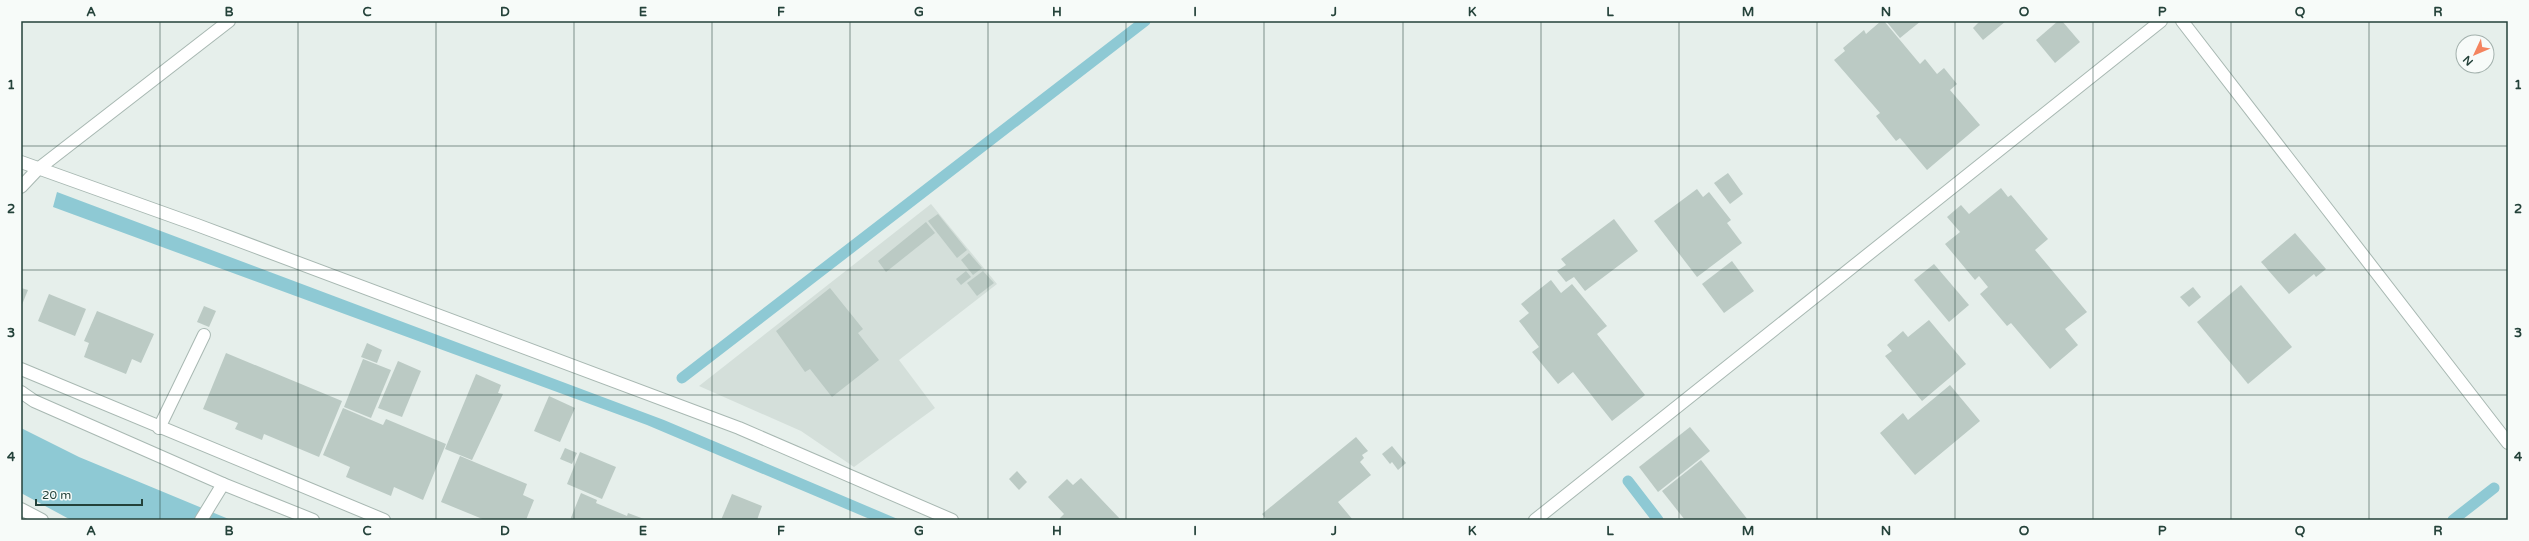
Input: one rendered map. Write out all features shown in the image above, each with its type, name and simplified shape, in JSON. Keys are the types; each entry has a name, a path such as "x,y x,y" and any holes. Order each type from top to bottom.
{"street":[{"path":"21,187 38,169 230,21"},
{"path":"1535,520 2161,21"},
{"path":"2182,21 2508,443"},
{"path":"21,162 205,228 732,426 952,520"},
{"path":"159,428 204,335"},
{"path":"21,369 159,428 384,520"},
{"path":"21,392 34,401 223,484 313,520"},
{"path":"201,520 223,484"},
{"path":"21,509 42,520"}],"shaded area":[{"path":"931,204 997,284 899,360 935,408 854,467 801,431 699,386"}],"water":[{"path":"57,192 664,420 900,520 872,520 647,425 53,207"},
{"path":"21,428 79,457 231,520 71,520 21,493"}],"building":[{"path":"1881,21 1884,21 1920,64 1925,59 1937,74 1944,68 1957,84 1950,90 1980,125 1927,170 1900,138 1896,141 1876,116 1880,113 1834,60 1845,51 1843,48 1864,30 1866,34"},
{"path":"1886,21 1921,21 1900,38"},
{"path":"1980,21 2006,21 1983,40 1973,28"},
{"path":"2058,21 2062,21 2080,42 2055,63 2036,40"},
{"path":"1728,173 1743,194 1730,204 1714,183"},
{"path":"2001,188 2008,197 2011,195 2048,239 2035,250 2087,312 2065,329 2078,345 2050,369 2011,323 2007,326 1980,294 1988,287 1979,276 1975,280 1945,244 1960,232 1947,217 1961,205 1969,214"},
{"path":"1697,189 1703,197 1709,192 1731,220 1727,223 1742,243 1697,277 1654,221"},
{"path":"938,214 967,250 957,258 928,221"},
{"path":"1614,219 1638,251 1585,291 1574,277 1566,282 1557,271 1566,265 1561,259"},
{"path":"926,222 935,233 886,272 878,261"},
{"path":"2295,233 2326,269 2316,277 2314,274 2289,294 2261,262"},
{"path":"969,253 982,268 973,275 961,260"},
{"path":"1732,261 1754,291 1724,313 1702,284"},
{"path":"1934,264 1969,305 1949,322 1914,280"},
{"path":"966,271 971,277 961,285 956,279"},
{"path":"983,271 994,283 977,296 967,283"},
{"path":"1551,280 1561,293 1572,284 1607,326 1597,334 1645,395 1612,421 1573,372 1558,384 1532,352 1539,347 1519,321 1529,313 1521,304"},
{"path":"2241,285 2292,347 2248,384 2197,322"},
{"path":"2193,287 2201,297 2189,307 2180,297"},
{"path":"21,288 28,290 21,307"},
{"path":"830,288 863,329 858,333 879,360 832,397 810,369 805,372 776,331"},
{"path":"49,294 86,309 75,336 38,321"},
{"path":"204,306 216,311 209,327 197,322"},
{"path":"97,311 154,334 141,363 132,359 126,374 84,357 89,343 84,341"},
{"path":"1929,320 1966,364 1922,401 1885,356 1892,351 1887,345 1903,331 1908,337"},
{"path":"367,343 382,350 377,363 361,357"},
{"path":"226,353 342,401 319,457 264,434 262,440 235,429 238,423 203,409"},
{"path":"363,359 391,370 371,418 344,407"},
{"path":"398,361 421,371 402,417 378,408"},
{"path":"476,374 501,385 498,393 503,394 472,460 445,449"},
{"path":"1950,385 1980,421 1915,475 1880,433 1903,413 1908,420"},
{"path":"549,396 575,408 560,442 534,431"},
{"path":"343,408 383,425 386,419 446,444 423,500 394,487 391,496 346,477 350,467 323,455"},
{"path":"1690,427 1710,451 1658,492 1639,467"},
{"path":"1356,437 1368,451 1362,455 1364,458 1360,462 1371,475 1338,502 1353,520 1267,520 1262,514"},
{"path":"1392,446 1406,463 1398,470 1392,462 1390,464 1382,454"},
{"path":"565,448 577,453 572,464 560,459"},
{"path":"580,452 616,467 602,499 567,484"},
{"path":"460,456 527,484 523,495 534,500 526,520 485,520 441,502"},
{"path":"1701,460 1748,520 1685,520 1662,491"},
{"path":"1017,471 1027,482 1019,490 1009,479"},
{"path":"1081,478 1121,520 1058,520 1064,514 1048,497 1067,479 1073,485"},
{"path":"581,493 597,500 596,503 627,516 628,513 644,519 570,520"},
{"path":"732,494 762,506 757,520 721,520"}],"waterway":[{"path":"682,378 1145,21"},
{"path":"1628,481 1658,520"},
{"path":"2453,520 2494,488"}]}
